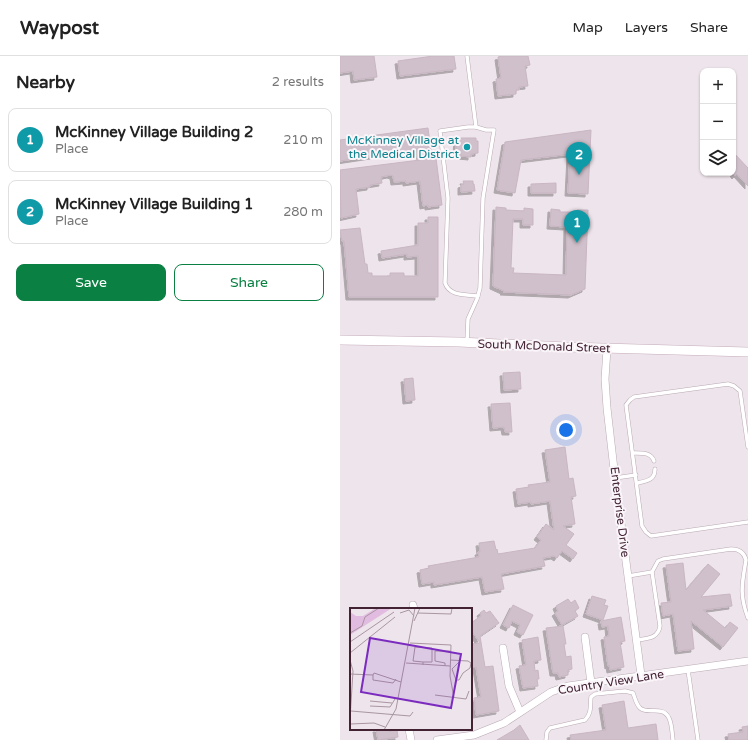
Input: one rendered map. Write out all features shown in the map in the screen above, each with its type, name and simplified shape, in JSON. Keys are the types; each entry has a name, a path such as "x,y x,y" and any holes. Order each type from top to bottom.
{"main road":[{"name":"South McDonald Street","path":"340,340 748,352"}],"street":[{"name":"Enterprise Drive","path":"607,348 605,379 615,478 641,675"},
{"path":"585,637 591,683"},
{"path":"503,648 509,686 520,712"},
{"name":"Country View Lane","path":"437,740 474,735 504,723 551,692 568,686 748,661"},
{"path":"410,730 411,740"}],"lane":[{"path":"467,56 476,127"},
{"path":"467,343 468,319 478,296 480,283 483,198 494,130 468,127 440,131 448,198 445,283 448,290 452,293 478,296"},
{"path":"748,447 746,414 740,391 734,386 728,384 634,397 626,405 642,526 646,532 651,536 748,522"},
{"path":"633,453 646,454 651,456 654,461"},
{"path":"637,483 651,479 654,476 655,469"},
{"path":"615,478 636,475"},
{"path":"637,640 653,637 659,631 660,626 652,572 658,561 663,559 731,549 740,550 745,556 746,560 742,599 748,618"},
{"path":"628,576 652,572"},
{"path":"688,670 698,740"},
{"path":"546,740 547,732 550,728 585,720 589,716 591,710 591,697 595,694 625,691 633,693 637,703 642,709 646,711 658,711 666,714 669,718 673,740"}],"building":[{"path":"340,56 374,56 377,77 354,80 353,71 340,73"},
{"path":"433,56 454,56 456,69 400,76 398,61"},
{"path":"528,56 530,65 525,66 528,86 519,87 519,90 516,90 516,94 498,96 496,79 501,78 498,57"},
{"path":"428,128 432,158 436,158 442,205 428,207 428,205 423,206 420,181 406,183 406,181 394,182 393,176 390,175 381,177 382,183 356,189 359,214 341,218 340,170 420,160 419,149 340,161 340,140"},
{"path":"591,130 588,194 568,193 570,154 521,160 515,193 497,190 505,142"},
{"name":"McKinney Village at the Medical District","path":"457,138 476,138 476,141 478,141 478,153 471,154 471,157 461,156 461,153 456,152"},
{"path":"736,155 748,168 748,186 737,174 736,175"},
{"path":"463,181 473,181 475,191 461,192 461,185 464,184"},
{"path":"556,183 556,193 531,193 531,184"},
{"path":"496,207 506,208 506,210 524,211 524,208 533,209 533,225 523,225 523,219 513,219 511,268 514,268 513,273 566,275 567,227 550,226 551,209 560,210 560,212 577,212 577,210 588,210 585,289 571,295 503,292 504,291 493,286"},
{"path":"428,217 438,217 438,297 349,297 344,241 342,241 340,230 360,228 365,264 367,264 368,273 372,273 372,276 390,276 390,273 404,273 404,276 418,276 418,256 407,257 407,254 382,258 381,251 418,245 418,223 428,223"},
{"path":"520,372 521,389 504,390 503,373"},
{"path":"413,378 415,400 406,401 404,379"},
{"path":"510,403 512,432 505,432 504,427 493,428 491,404"},
{"path":"565,447 569,479 573,478 576,496 571,497 575,524 563,526 574,534 566,545 577,553 573,559 562,551 557,558 554,556 543,558 545,566 501,574 504,589 485,592 482,577 434,585 434,582 422,584 420,570 429,568 428,566 479,557 479,543 494,541 498,554 535,548 541,540 537,537 546,524 554,530 550,501 531,504 531,502 518,504 516,489 529,487 528,485 550,482 545,450"},
{"path":"683,563 686,590 708,564 720,574 701,597 730,594 732,606 703,610 725,628 730,622 738,628 723,647 691,621 694,649 678,651 673,614 663,616 661,603 671,602 666,565"},
{"path":"592,596 606,600 604,605 608,606 603,620 586,614"},
{"path":"568,599 571,603 575,600 579,608 575,611 578,616 562,625 555,613 558,611 556,606"},
{"path":"513,605 533,615 523,635 517,632 520,625 512,621 509,628 503,625"},
{"path":"484,610 486,613 490,611 499,623 480,636 485,667 493,666 499,711 476,715 474,698 481,697 476,667 472,668 472,644 480,643 472,631 472,622 481,616 480,613"},
{"path":"621,617 625,641 620,642 624,667 610,670 609,665 608,666 604,637 609,636 608,626 602,627 601,621"},
{"path":"563,626 566,644 564,644 566,657 571,656 572,669 568,670 568,675 559,677 558,673 553,673 546,628"},
{"path":"538,637 541,660 534,661 535,671 538,670 538,686 523,688 519,666 526,665 522,640"},
{"path":"624,701 628,728 656,724 658,740 571,740 570,735 606,730 602,705"},
{"path":"520,725 529,740 497,740 514,730"},
{"path":"748,726 748,740 729,740 728,734 743,732 742,727"},
{"path":"376,730 397,730 398,737 378,740"}],"place":[{"name":"McKinney Village at the Medical District","path":"467,147"},
{"name":"McKinney Village Building 1","path":"579,175"},
{"name":"McKinney Village Building 2","path":"577,243"}]}
